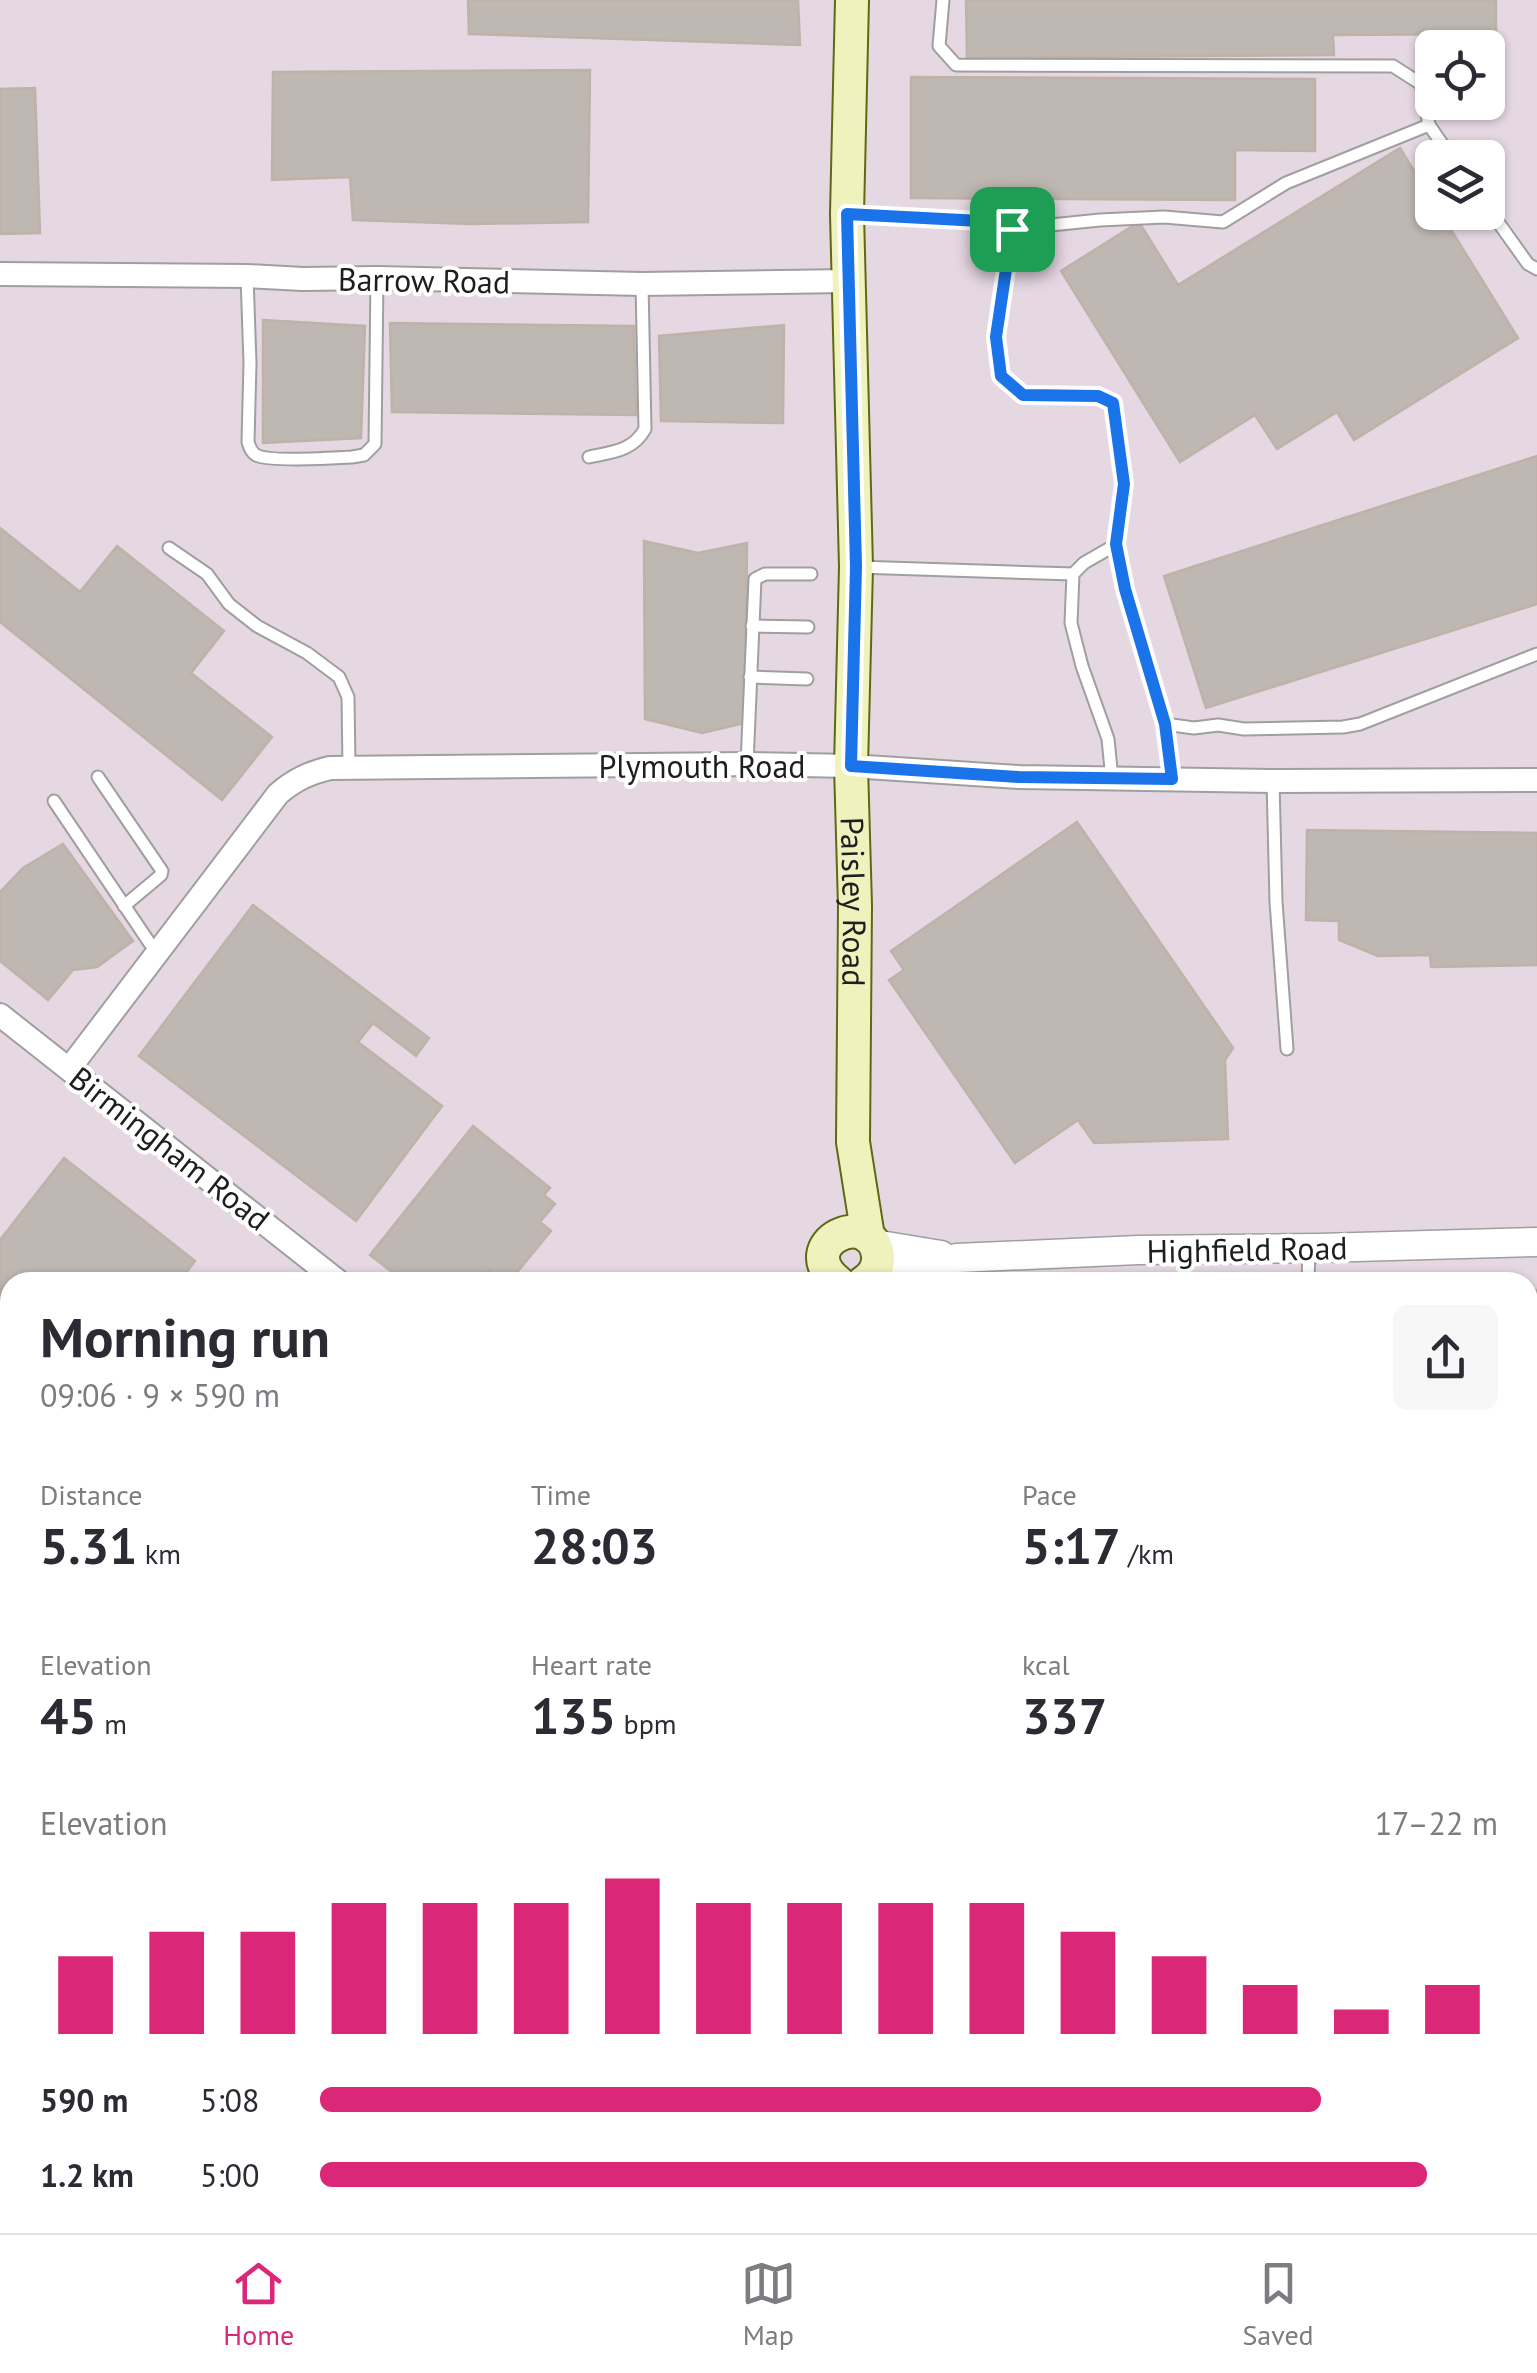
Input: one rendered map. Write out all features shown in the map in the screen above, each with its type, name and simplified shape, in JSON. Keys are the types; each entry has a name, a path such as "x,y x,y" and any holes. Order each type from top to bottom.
{"main road":[{"name":"Paisley Road","path":"852,0 847,214 856,567 851,766 855,906 853,1142 870,1260"},
{"name":"Paisley Road","path":"829,1268 853,1142"},
{"path":"829,1268 846,1231 854,1231 870,1260"}],"street":[{"name":"Barrow Road","path":"0,274 642,284 848,281"},
{"name":"Plymouth Road","path":"69,1069 278,794 308,774 330,768 748,764 1112,779 1537,780"},
{"name":"Birmingham Road","path":"0,1015 326,1272"},
{"name":"Highfield Road","path":"870,1260 1537,1242"}],"lane":[{"path":"942,0 939,46 956,65 1393,66 1421,84 1429,126 1439,140"},
{"path":"847,214 1000,222 1012,229 1148,218 1222,222 1286,183 1429,126"},
{"path":"1012,229 996,337 1001,376 1023,395 1098,396 1113,403 1124,484 1116,544 1125,589 1165,724 1172,779"},
{"path":"1504,230 1532,267 1537,283"},
{"path":"248,276 248,442 258,457 273,459 352,457 371,451 375,444 377,278"},
{"path":"589,457 629,448 645,429 642,284"},
{"path":"1112,779 1108,739 1071,623 1073,574 1116,544"},
{"path":"169,548 207,574 230,604 257,626 308,652 339,677 348,696 349,768"},
{"path":"856,567 1073,574"},
{"path":"748,764 755,579 764,574 811,574"},
{"path":"752,626 808,628"},
{"path":"1165,724 1194,728 1343,728 1537,654"},
{"path":"750,678 808,679"},
{"path":"98,777 162,871 124,906"},
{"path":"1273,781 1276,902 1287,1049"},
{"path":"54,802 156,954"},
{"path":"1308,1272 1309,1248"}],"shaded area":[{"path":"0,0 1537,0 1537,1272 0,1272"}],"building":[{"path":"468,0 798,0 800,45 469,34"},
{"path":"966,0 1496,0 1496,30 1333,35 1334,55 967,58"},
{"path":"590,70 588,222 353,220 350,177 272,180 273,72"},
{"path":"911,77 1315,79 1315,151 1235,150 1235,200 911,198"},
{"path":"35,88 40,233 0,234 0,89"},
{"path":"1400,148 1415,172 1415,230 1451,230 1518,338 1354,440 1337,412 1277,449 1255,415 1180,462 1061,271 1139,222 1178,285"},
{"path":"263,320 365,326 361,438 263,443"},
{"path":"390,323 634,326 636,415 392,412"},
{"path":"784,325 783,423 661,421 659,336"},
{"path":"1537,456 1537,604 1206,708 1164,576"},
{"path":"0,528 80,592 117,546 224,631 191,673 272,737 222,800 0,622"},
{"path":"644,541 698,553 747,543 745,723 702,733 645,719"},
{"path":"1077,822 1233,1048 1225,1060 1228,1139 1094,1143 1078,1120 1015,1163 889,980 904,970 891,951"},
{"path":"1307,830 1537,833 1537,965 1431,967 1430,955 1378,956 1339,940 1339,921 1306,920"},
{"path":"63,844 133,941 97,967 73,970 48,1000 0,961 0,892 23,868"},
{"path":"253,905 429,1038 416,1056 373,1023 358,1042 442,1106 356,1221 139,1056"},
{"path":"473,1126 550,1188 544,1195 555,1204 540,1222 551,1231 517,1272 392,1272 370,1255"},
{"path":"64,1158 195,1261 187,1272 0,1272 0,1240"}],"route":[{"path":"847,214 1000,222 1012,229 996,337 1001,376 1023,395 1098,396 1113,403 1124,484 1116,544 1125,589 1165,724 1172,779 1019,777 851,766 856,567 847,214"}]}
